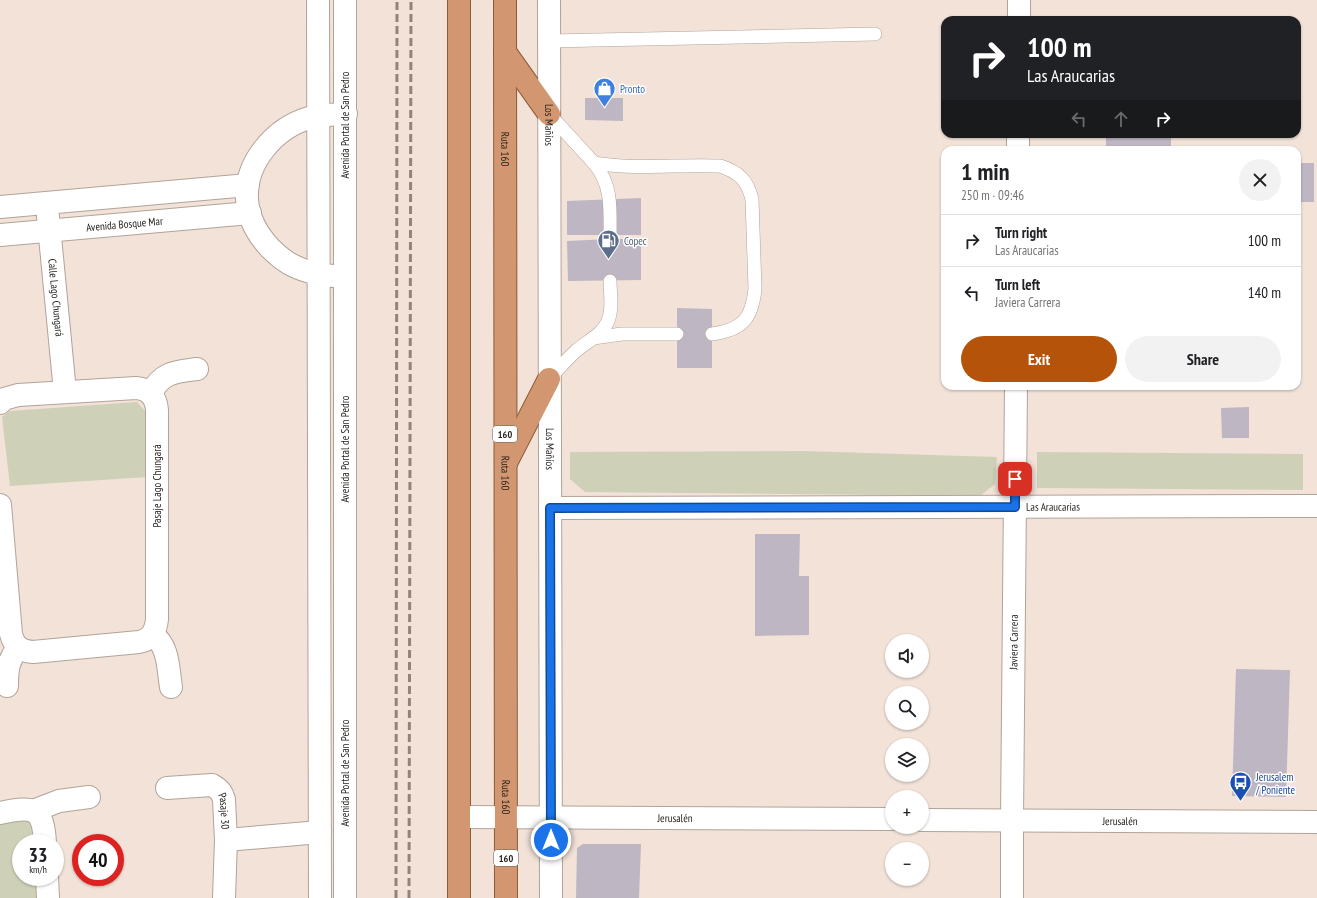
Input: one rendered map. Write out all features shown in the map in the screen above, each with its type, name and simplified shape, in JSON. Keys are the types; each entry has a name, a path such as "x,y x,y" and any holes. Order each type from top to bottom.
{"highway":[{"path":"459,0 459,898"},
{"name":"Ruta 160","path":"505,0 506,898"},
{"path":"505,52 549,114"},
{"path":"505,464 549,379"}],"street":[{"path":"318,0 320,898"},
{"name":"Avenida Portal de San Pedro","path":"345,0 345,898"},
{"name":"Los Mañíos","path":"549,0 551,898"},
{"path":"1019,0 1019,16"},
{"path":"345,278 319,275 293,266 275,253 264,241 256,228 250,213 247,198 248,185 256,161 272,140 282,132 303,120 318,116 346,114"},
{"path":"0,207 248,185"},
{"name":"Calle Lago Chungará","path":"46,203 64,392"},
{"name":"Avenida Bosque Mar","path":"0,235 250,213"},
{"path":"0,403 4,399 18,395 64,392 136,388 146,390 151,394 154,386 170,373 197,369"},
{"name":"Javiera Carrera","path":"1012,898 1016,390"},
{"name":"Pasaje Lago Chungará","path":"151,394 154,398 157,410 157,620 153,635"},
{"path":"0,505 11,634 13,641 18,648 33,652 139,642 144,641 153,635 161,642 164,648 170,687"},
{"name":"Las Araucarias","path":"550,508 1317,506"},
{"path":"8,686 8,664 18,648"},
{"name":"Pasaje 30","path":"167,788 212,785 219,789 223,794 226,840 224,898"},
{"path":"33,811 59,801 89,797"},
{"path":"0,813 21,808 33,811 39,816 42,822 44,834"},
{"name":"Jerusalén","path":"459,817 885,819"},
{"name":"Jerusalén","path":"929,820 1317,822"},
{"name":"Pasaje 30","path":"226,840 320,832"},
{"path":"47,886 48,898"}],"lane":[{"path":"549,41 875,34"},
{"path":"549,114 594,163 605,180 610,200 610,239"},
{"path":"594,163 627,167 720,166 730,169 745,181 750,190 752,199 754,300 752,309 741,324 727,332 712,334"},
{"path":"549,379 580,347 600,333 609,319 611,310 610,281"},
{"path":"593,338 622,334 677,334"}],"green space":[{"path":"137,402 146,412 147,477 10,486 2,417 10,411"},
{"path":"803,451 997,457 995,484 980,496 585,492 570,479 570,452"},
{"path":"1037,452 1303,454 1303,490 1037,488"},
{"path":"23,816 32,821 34,834 12,834 12,886 38,886 39,898 0,898 0,820"}],"building":[{"name":"Pronto","path":"585,98 623,98 623,121 585,120"},
{"path":"1106,138 1171,138 1171,146 1106,146"},
{"path":"1301,163 1314,163 1314,202 1301,202"},
{"path":"641,198 641,235 567,235 567,201"},
{"path":"641,239 641,280 568,281 567,241"},
{"path":"677,308 712,309 712,368 677,368"},
{"path":"1249,407 1249,438 1222,438 1221,408"},
{"path":"755,534 800,534 799,576 809,576 809,635 755,636"},
{"path":"1236,669 1290,670 1286,797 1232,796"},
{"path":"583,844 641,844 639,898 576,898 577,848"}],"railway":[{"path":"396,898 397,0"},
{"path":"409,898 411,0"}],"place":[{"name":"Pronto","path":"604,108"},
{"name":"Copec","path":"608,260"},
{"name":"Jerusalem / Poniente","path":"1240,802"}],"route":[{"path":"551,840 550,508 1015,507 1015,479"}]}
